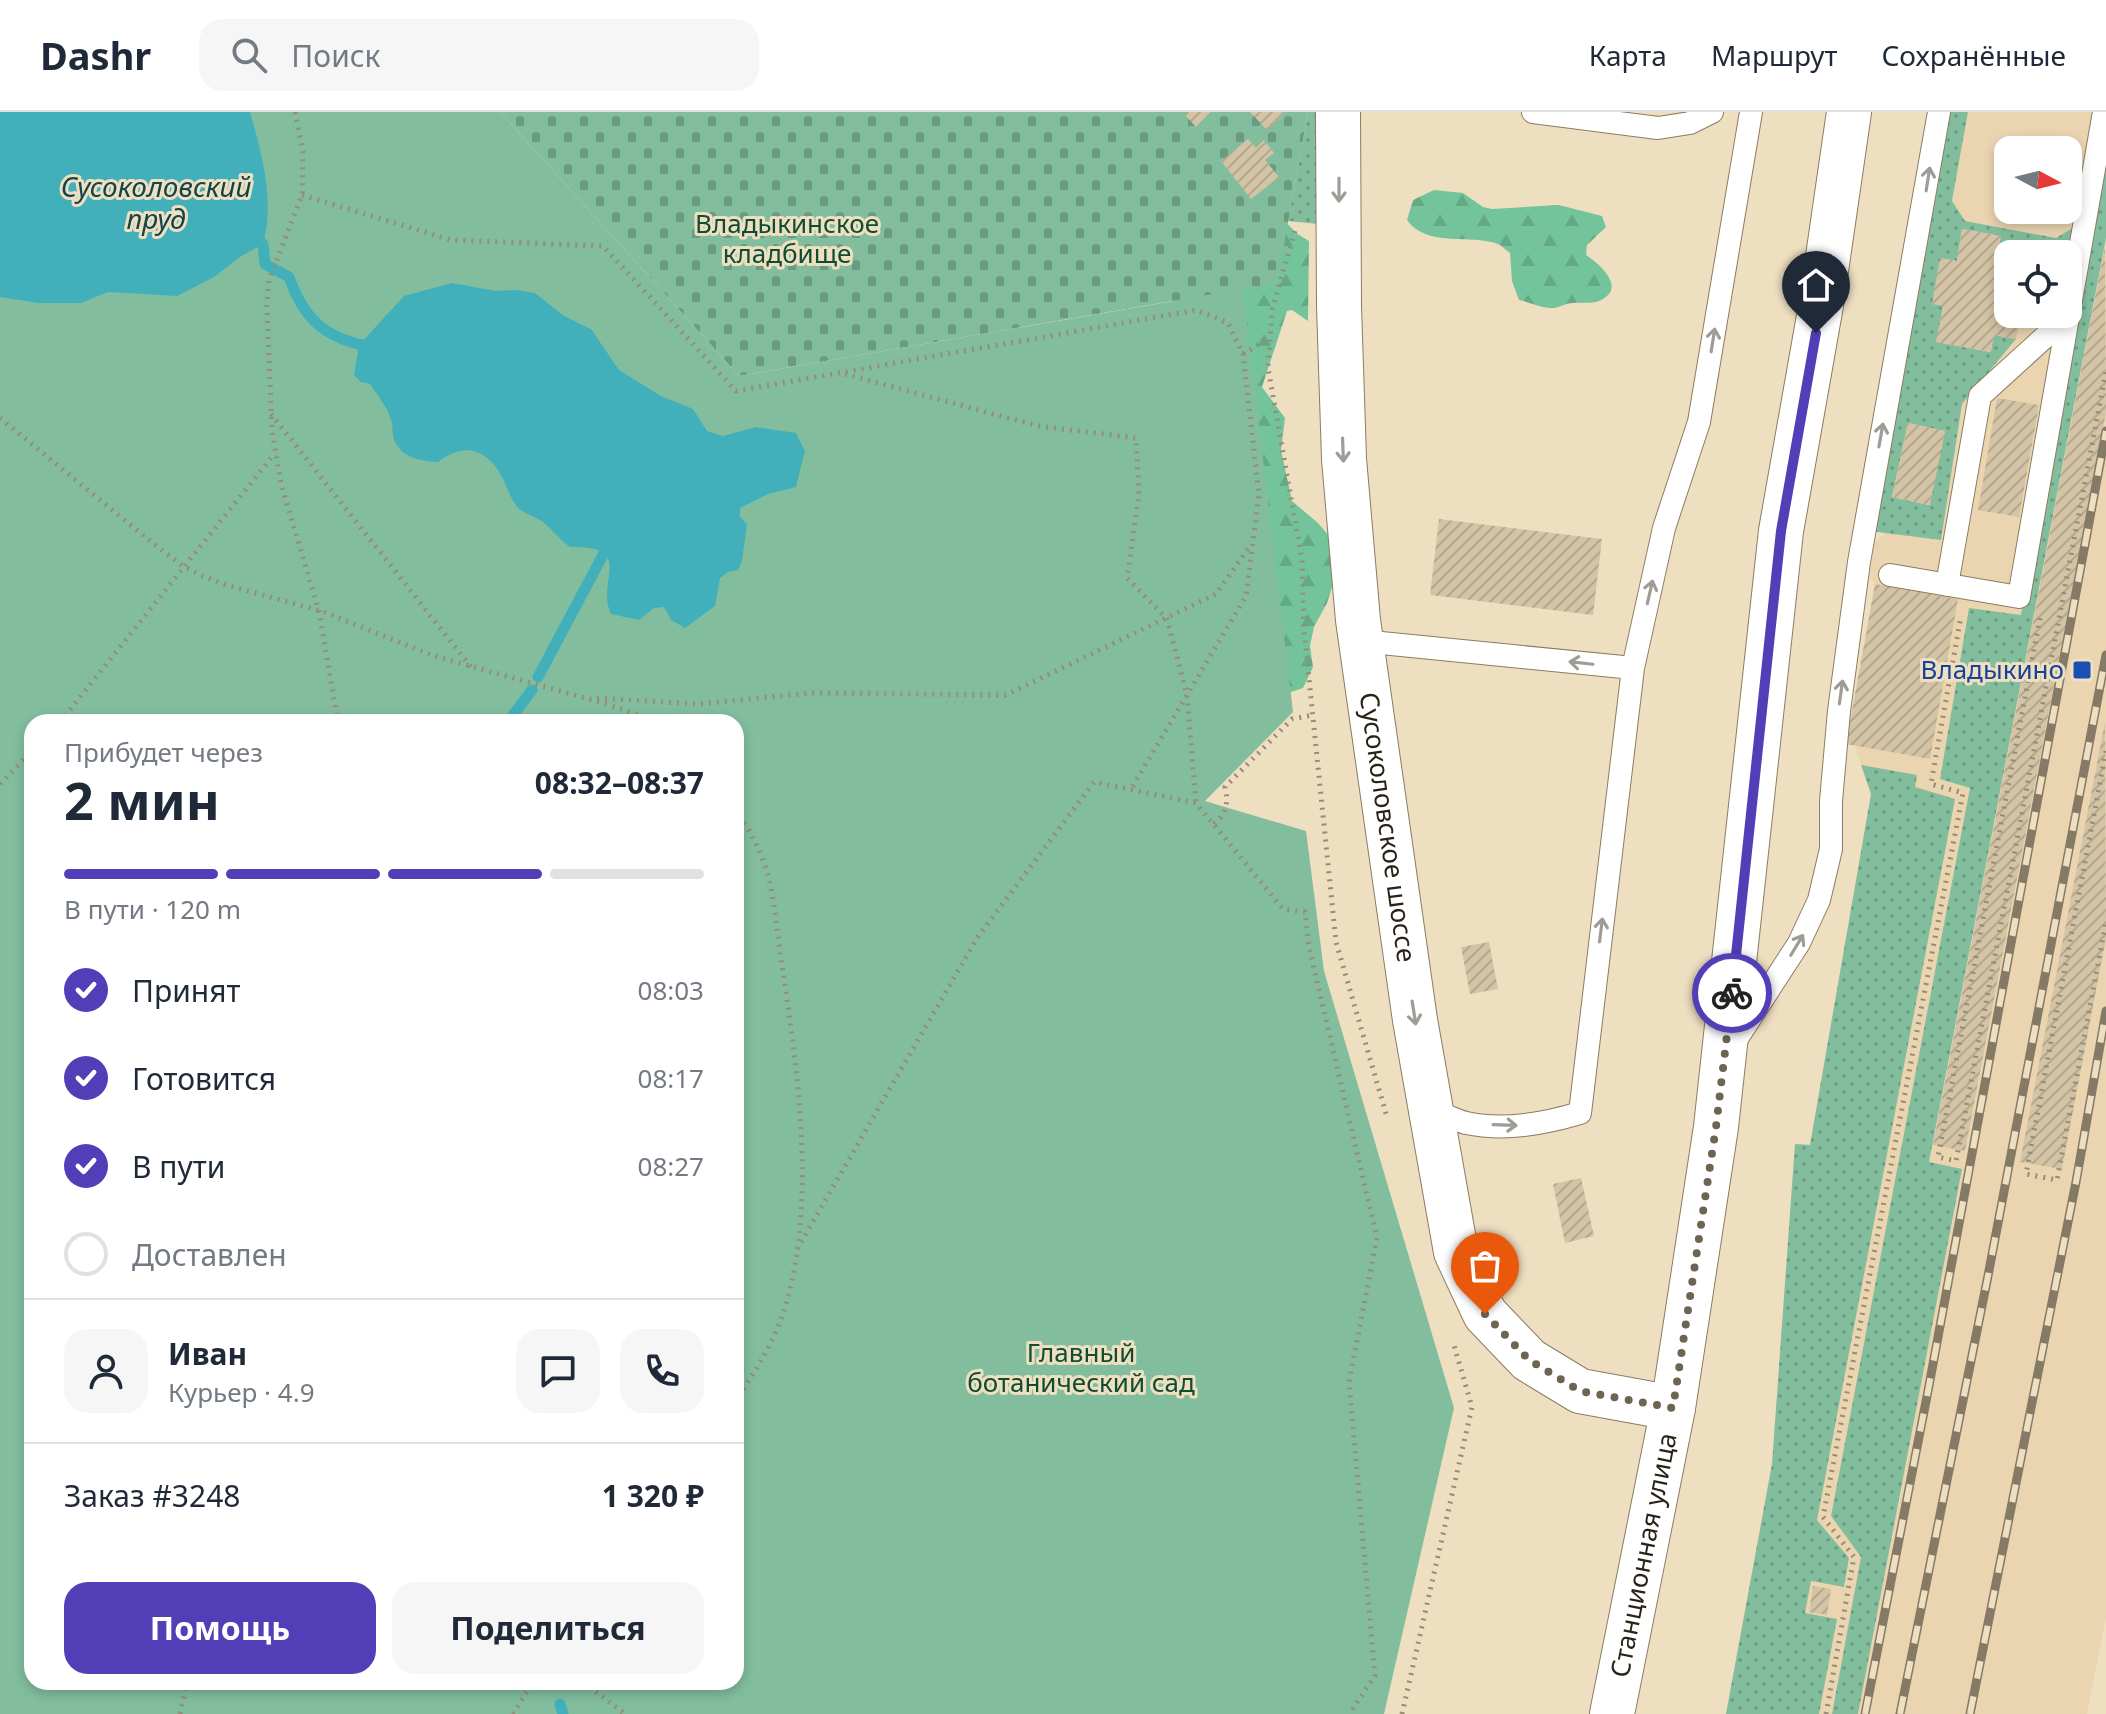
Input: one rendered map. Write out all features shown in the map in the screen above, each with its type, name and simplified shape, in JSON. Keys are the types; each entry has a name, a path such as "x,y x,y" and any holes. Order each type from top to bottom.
{"main road":[{"name":"Сусоколовское шоссе","path":"1338,112 1344,459 1361,641 1415,1020 1456,1252 1485,1314 1529,1360 1580,1391 1673,1408"},
{"name":"Станционная улица","path":"1612,1714 1673,1408 1716,1127 1781,531 1821,305 1849,112"}],"lane":[{"path":"1533,112 1658,128 1690,123 1712,112"},
{"path":"1430,1109 1465,1123 1505,1126 1540,1125 1580,1113 1633,668 1664,528 1699,422 1751,112"},
{"path":"1724,1057 1799,943 1819,900 1831,849 1831,801 1839,711 1859,562 1939,112"},
{"path":"2081,240 2104,112"},
{"path":"1957,586 1980,396 2055,328"},
{"path":"1890,575 2019,597 2066,328"},
{"path":"1361,641 1633,668"}],"path":[{"path":"295,112 303,152 302,195 269,280 267,344 271,414 281,484 319,611 337,714"},
{"path":"302,195 451,240 603,246 736,391 1197,310 1228,323 1243,354 1259,495 1246,596 1131,789"},
{"path":"1243,354 1270,337"},
{"path":"2041,612 1938,1157 1956,1161 2106,371"},
{"path":"841,373 1038,426 1136,438 1139,494 1127,578 1167,619 1187,695 1196,803 1283,909 1305,912 1309,947 1377,1238 1349,1382 1375,1676 1349,1714"},
{"path":"271,414 472,667"},
{"path":"0,418 183,566 223,584 319,611 431,655 622,708 634,714"},
{"path":"66,714 275,453"},
{"path":"584,697 698,704 811,693 1006,695 1216,594 1253,543"},
{"path":"1826,1714 1854,1557 1823,1517 1963,793 1931,784 1957,586"},
{"path":"1214,824 1224,816 1228,798 1225,787 1292,719 1313,715"},
{"path":"2106,751 2026,1174 2057,1180 2106,922"},
{"path":"0,784 24,759"},
{"path":"797,1249 977,938 1094,782 1196,803"},
{"path":"744,822 764,864 782,964 801,1143 797,1249 783,1313 760,1364 744,1388"},
{"path":"180,1714 185,1690"},
{"path":"513,1714 528,1690"},
{"path":"594,1690 625,1714"}],"shaded area":[{"path":"1968,112 2106,112 2106,1619 2087,1714 1726,1714 1772,1464 1795,1144 1810,1145 1871,794 1855,746 1846,744 1875,585 1870,577 1874,544 1885,533 1908,423 1919,425 1940,258 1965,221 1952,201"}],"green space":[{"name":"Главный ботанический сад","path":"0,112 500,112 739,376 1243,289 1293,712 1205,801 1306,831 1324,971 1454,1408 1384,1714 0,1714"},
{"name":"Владыкинское кладбище","path":"500,112 1308,112 1277,283 739,376"},
{"path":"1308,112 1322,112 1318,224 1288,221"},
{"path":"1947,112 1968,112 1952,201 1965,221 2056,238 2078,225 2072,240 2000,240 2000,236 1962,229 1957,261 1940,258 1943,306 1937,342 1990,352 1994,335 2016,339 1962,404 1941,540 1869,531","holes":["1908,423 1945,431 1929,505 1892,497"]},
{"path":"2103,150 2106,151 2106,238 1929,1162 1962,1169 1858,1714 1832,1714 1861,1557 1831,1516 1970,788 1940,779 1969,608 2021,615 2072,328 2082,328 2082,269"},
{"path":"1434,190 1463,193 1483,207 1492,209 1559,205 1602,216 1606,227 1587,245 1586,255 1609,277 1611,290 1599,301 1553,308 1519,300 1512,281 1510,253 1501,246 1479,240 1427,234 1407,220 1413,200"},
{"path":"1282,218 1309,241 1308,321 1292,310 1287,311 1262,387 1285,418 1281,450 1292,501 1331,538 1339,566 1327,603 1314,627 1310,646 1313,667 1303,688 1285,694 1169,306 1200,273"},
{"path":"1861,765 1917,775 1915,787 1955,799 1817,1520 1849,1558 1844,1587 1811,1581 1805,1613 1837,1619 1819,1714 1726,1714 1772,1464 1795,1144 1810,1145 1871,794"}],"water":[{"name":"Сусоколовский пруд","path":"0,112 250,112 263,161 267,195 263,244 214,277 177,296 108,292 81,303 38,303 0,297"},
{"path":"452,283 496,291 535,293 564,316 591,329 619,370 661,396 693,409 707,431 723,436 756,427 796,433 805,451 796,487 768,494 740,508 740,517 747,524 742,561 738,570 720,578 715,606 685,628 671,620 664,607 654,608 639,620 611,614 607,602 608,559 602,552 590,548 570,547 542,521 519,509 488,458 465,450 438,462 416,459 399,448 384,404 370,384 361,382 354,375 359,345 404,296"}],"building":[{"path":"1188,112 1211,112 1196,127 1185,115"},
{"path":"1250,112 1282,112 1284,114 1267,130"},
{"path":"1248,139 1256,148 1264,140 1274,153 1265,160 1279,177 1251,199 1221,161"},
{"path":"1962,229 2001,236 2000,240 1994,240 1994,328 2018,328 2016,339 1994,335 1991,352 1936,342 1943,306 1932,304 1940,258 1957,261"},
{"path":"2105,246 2106,412 1965,1151 1933,1145"},
{"path":"1997,398 2039,405 2019,517 1978,510"},
{"path":"1908,423 1945,431 1930,505 1892,497"},
{"path":"1439,519 1602,539 1593,615 1430,595"},
{"path":"1875,584 1958,599 1930,759 1846,744"},
{"path":"2105,722 2106,938 2062,1169 2020,1162"},
{"path":"1489,942 1498,989 1470,994 1461,947"},
{"path":"1581,1178 1594,1236 1565,1243 1553,1184"},
{"path":"1813,1586 1831,1589 1827,1615 1809,1612"}],"waterway":[{"path":"263,244 265,264 289,277 302,305 319,325 342,339 372,347"},
{"path":"538,677 607,542"},
{"path":"514,714 532,690"},
{"path":"560,1704 563,1714"}],"railway":[{"path":"1865,1714 2106,431"},
{"path":"1900,1714 1987,1281 2106,655"},
{"path":"1970,1714 2076,1182 2106,1011"}],"way so far":[{"path":"1485,1314 1529,1360 1580,1391 1673,1408 1716,1127 1732,993"}],"place":[{"name":"Владыкино","path":"2082,670"}],"route":[{"path":"1732,993 1781,531 1816,333"}]}
